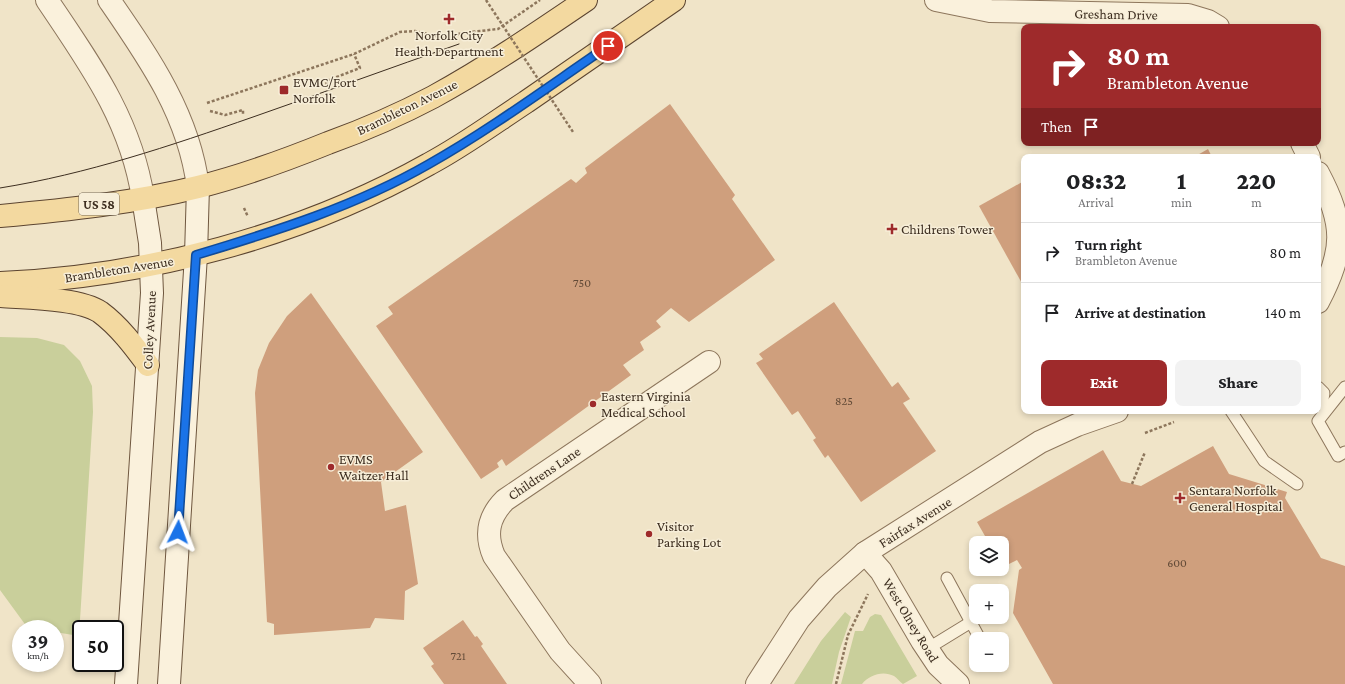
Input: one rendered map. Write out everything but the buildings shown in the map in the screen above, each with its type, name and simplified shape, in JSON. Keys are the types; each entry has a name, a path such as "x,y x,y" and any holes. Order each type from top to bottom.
{"main road":[{"name":"Brambleton Avenue","path":"0,216 42,212 144,198 198,187 308,151 373,126 432,97 492,62 586,0"},
{"name":"Brambleton Avenue","path":"0,283 60,279 152,266 196,255 269,233 314,217 388,186 428,165 468,141 674,0"},
{"path":"0,296 68,302 100,312 122,333 148,365"}],"street":[{"name":"Colley Avenue","path":"48,0 94,70 118,113 134,157 144,198 152,266 148,365 126,684"},
{"path":"109,0 145,52 174,105 193,155 198,187 196,255 169,684"},
{"name":"Gresham Drive","path":"936,0 990,11 1188,15 1213,24"},
{"path":"992,0 1011,12"},
{"path":"1321,178 1334,202 1342,222 1341,246 1336,268 1321,296"},
{"name":"Childrens Lane","path":"590,684 560,651 494,556 490,547 489,525 494,513 504,500 709,362"},
{"name":"Fairfax Avenue","path":"757,684 799,619 827,587 865,553 1040,442 1077,425 1108,414"},
{"name":"West Olney Road","path":"865,553 881,571 938,665 958,684"}],"lane":[{"path":"1322,407 1345,387"},
{"path":"1321,390 1324,393 1322,407"},
{"path":"1233,414 1264,460 1297,484"},
{"path":"1320,414 1318,421 1338,456 1345,452"},
{"path":"946,578 969,618"},
{"path":"927,649 969,623"}],"path":[{"path":"486,0 573,132"},
{"path":"207,103 354,54 400,32 415,31 445,38 462,33 498,29 540,0"},
{"path":"327,85 326,81 360,68 354,54"},
{"path":"210,111 225,115 243,110 243,114"},
{"path":"244,208 248,219"},
{"path":"1145,433 1174,422"},
{"path":"1132,484 1145,452"},
{"path":"836,684 848,635 868,594"}],"green space":[{"path":"0,337 37,338 64,345 80,361 92,386 93,412 80,620 72,620 72,635 64,634 64,620 22,620 0,590"},
{"path":"845,612 851,617 839,652 832,684 794,684 821,641"},
{"path":"875,614 881,615 917,676 903,684 894,676 885,673 876,674 868,678 862,684 841,684 855,631 863,631 870,617"}],"tram line":[{"path":"0,188 65,175 159,149 459,44"}],"place":[{"name":"Norfolk City Health Department","path":"449,19"},
{"name":"EVMC/Fort Norfolk","path":"284,90"},
{"name":"Childrens Tower","path":"892,229"},
{"name":"Eastern Virginia Medical School","path":"593,404"},
{"name":"EVMS Waitzer Hall","path":"331,467"},
{"name":"Sentara Norfolk General Hospital","path":"1180,498"},
{"name":"Visitor Parking Lot","path":"649,534"}],"route":[{"path":"178,532 196,255 289,226 388,186 428,165 468,141 608,46"}]}
